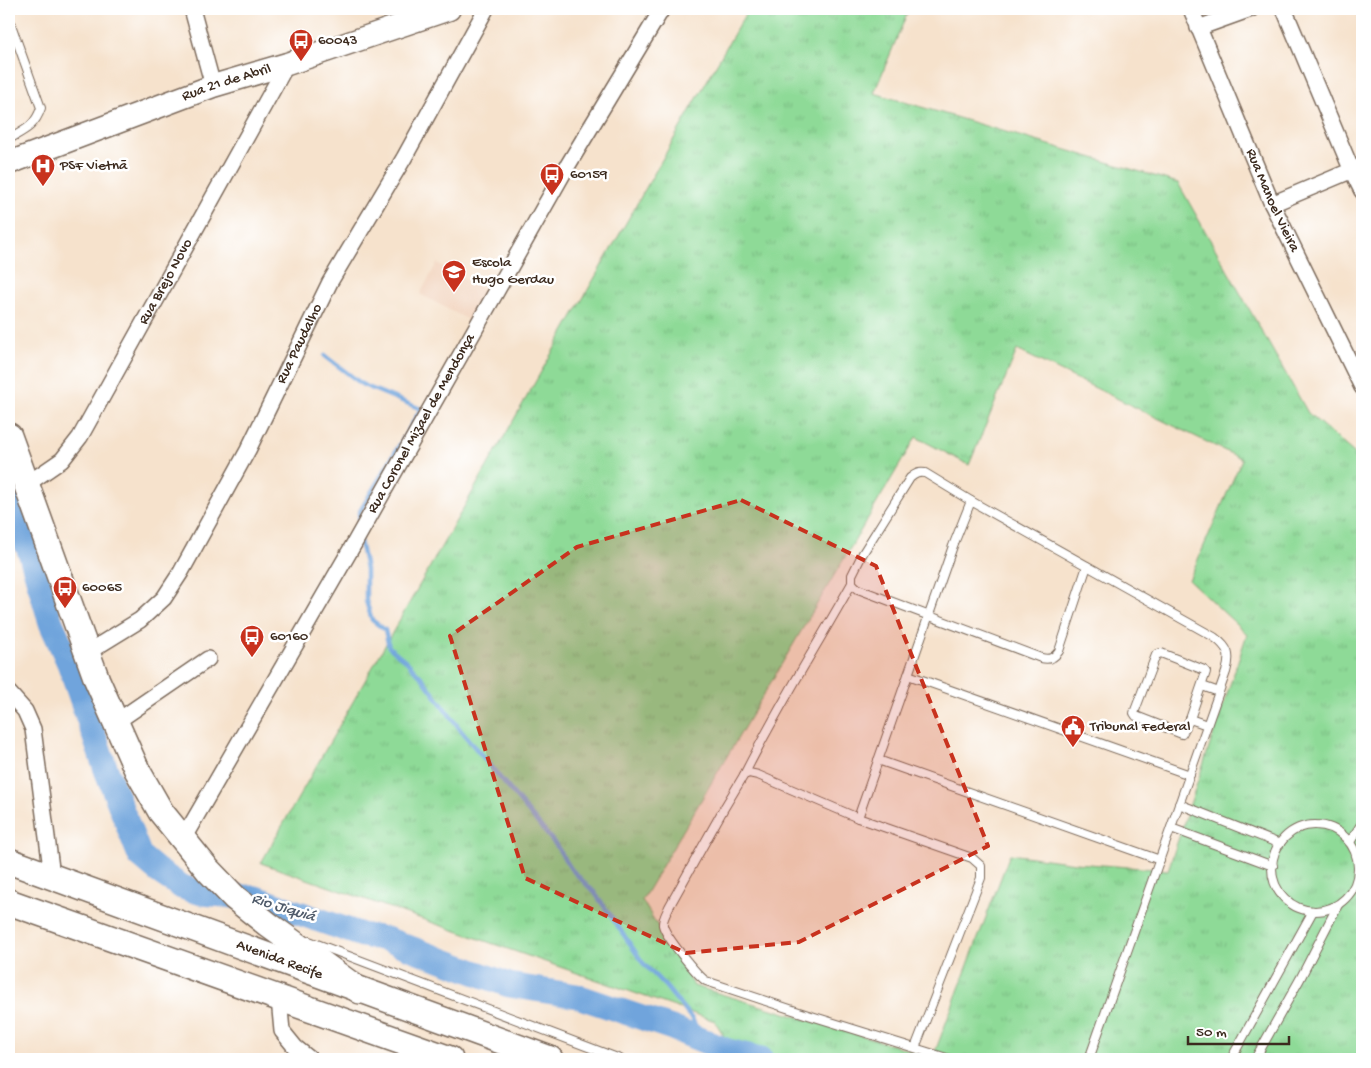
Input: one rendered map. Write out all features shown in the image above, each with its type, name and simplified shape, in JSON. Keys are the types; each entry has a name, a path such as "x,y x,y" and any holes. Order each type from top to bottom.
{"main road":[{"path":"9,436 97,680 141,778 161,812 208,870 235,898 270,926 360,990"},
{"name":"Avenida Recife","path":"9,861 550,1059"},
{"path":"9,902 450,1059"}],"street":[{"path":"192,9 213,86"},
{"name":"Rua 21 de Abril","path":"9,164 213,86 286,64 449,9"},
{"name":"Rua Paudalho","path":"88,652 140,620 164,598 181,572 248,450 330,282 404,158 486,9"},
{"name":"Rua Coronel Mizael de Mendonça","path":"183,839 356,542 566,170 662,9"},
{"name":"Rua Manoel Vieira","path":"1191,9 1272,204 1362,387"},
{"path":"1198,28 1251,9"},
{"path":"1284,9 1357,169 1362,191"},
{"name":"Rua Brejo Novo","path":"27,484 62,460 80,437 286,64"},
{"path":"1272,204 1357,169"},
{"path":"116,722 208,659"},
{"path":"9,693 25,711 33,729 52,876"},
{"path":"279,999 282,1031 295,1047 310,1059"}],"lane":[{"path":"9,19 41,108 37,119 30,126 9,139"},
{"path":"950,1059 706,981 694,970 665,930 663,922 669,907 744,775 767,730 852,583 852,575 864,553 914,475 920,472 1219,640 1226,649 1229,659 1190,775 1089,1059"},
{"path":"858,818 956,538 971,502"},
{"path":"852,583 858,589 1041,658 1051,659 1062,643 1087,566"},
{"path":"1161,653 1204,670 1206,674 1190,719 1184,732 1180,734 1134,714 1156,655 1161,653"},
{"path":"908,675 1190,775"},
{"path":"1202,686 1219,692"},
{"path":"1190,719 1207,725"},
{"path":"878,760 1160,860"},
{"path":"744,775 758,775 858,818 972,858 981,866 981,878 915,1048"},
{"path":"1179,804 1280,844"},
{"path":"1350,842 1362,823"},
{"path":"1338,905 1324,910 1313,911 1296,906 1279,891 1274,880 1273,866 1280,844 1295,830 1306,826 1328,827 1340,832 1350,842 1358,860 1358,876"},
{"path":"1171,828 1273,866"},
{"path":"1254,1059 1300,979 1338,905 1350,893 1362,868"},
{"path":"1231,1059 1313,911"},
{"path":"270,926 620,1059"}],"highlighted area":[{"path":"741,500 876,566 988,846 799,942 686,953 525,878 450,636 577,547"}],"shaded area":[{"name":"Escola Hugo Gerdau","path":"437,263 489,292 472,322 420,294"}],"green space":[{"path":"748,9 909,9 874,93 1178,183 1308,413 1362,460 1362,1059 737,1059 715,1021 261,863","holes":["1017,350 1242,459 1189,580 1247,634 1168,870 1075,863 1010,854 933,1057 694,986 642,900 916,437 969,465"]}],"waterway":[{"path":"325,356 363,385 421,409 359,513 360,524"},
{"name":"Rio Jiquiá","path":"9,503 30,552 51,623 69,663 105,767 140,856 158,871 182,887 202,893 256,898 362,935 386,939 509,985 577,996 672,1028 728,1051 761,1059"},
{"path":"360,541 366,569 366,601 372,620 385,630 389,647 423,679 462,732 556,845 571,869 595,893 643,963 666,987 692,1019 698,1030 711,1032 728,1051"}],"place":[{"name":"60043","path":"301,62"},
{"name":"PSF Vietnã","path":"43,187"},
{"name":"60159","path":"552,196"},
{"name":"Escola Hugo Gerdau","path":"454,293"},
{"name":"60065","path":"65,609"},
{"name":"60160","path":"252,658"},
{"name":"Tribunal Federal","path":"1073,748"}]}
